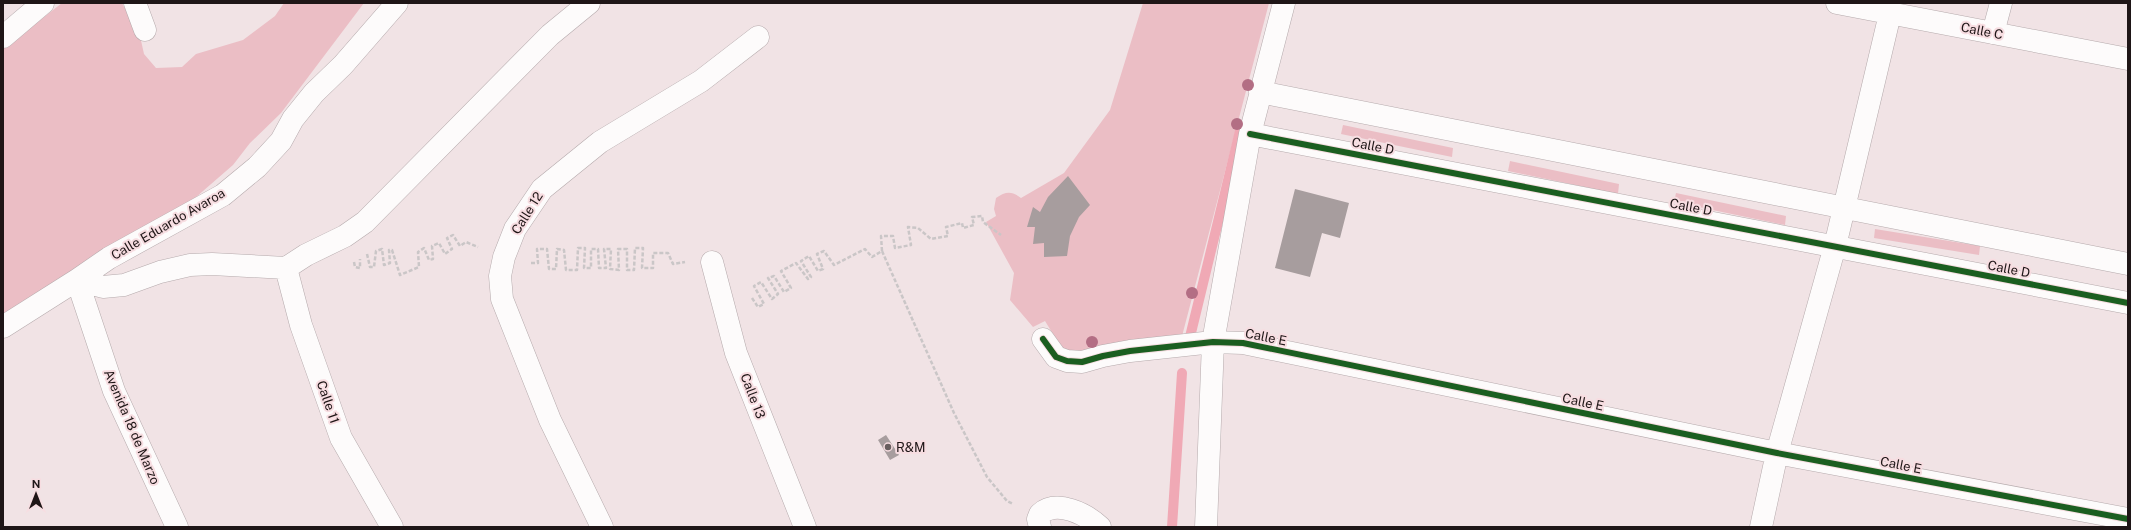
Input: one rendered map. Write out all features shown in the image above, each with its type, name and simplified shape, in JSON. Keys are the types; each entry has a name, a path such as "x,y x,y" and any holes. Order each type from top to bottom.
{"street":[{"path":"3,37 43,3"},
{"path":"135,3 145,30"},
{"name":"Calle Eduardo Avaroa","path":"3,327 77,280 108,258 223,194 257,167 281,141 293,119 314,93 343,65 397,3"},
{"path":"77,280 103,287 124,285 160,272 190,266 212,264 286,268 306,255 345,236 365,222 550,35 589,3"},
{"path":"1206,527 1213,342 1250,134 1284,3"},
{"name":"Calle C","path":"1837,3 2128,59"},
{"path":"1993,33 2001,3"},
{"path":"1761,527 1778,453 1835,246 1890,14"},
{"name":"Calle 12","path":"602,527 550,420 502,299 500,276 504,257 515,229 542,189 600,142 700,81 758,37"},
{"path":"1260,92 1844,209 2128,264"},
{"name":"Calle D","path":"1250,134 2128,303"},
{"name":"Calle 13","path":"712,262 736,353 805,527"},
{"name":"Calle 11","path":"286,268 301,325 341,438 392,527"},
{"name":"Avenida 18 de Marzo","path":"77,280 114,391 176,527"},
{"name":"Calle E","path":"1043,339 1056,357 1067,361 1082,362 1130,351 1213,342 1243,343 1778,453 2128,519"},
{"path":"1040,521 1048,509 1069,510 1090,518 1100,527"}],"path":[{"path":"1001,235 983,222 982,216 972,218 974,226 963,228 962,223 946,226 948,236 931,239 918,228 908,226 911,245 895,248 893,236 881,236 882,250 954,413 987,477 1007,501 1040,521"},
{"path":"353,260 355,267 360,268 361,253 366,252 370,267 374,266 376,250 382,250 384,265 390,263 389,250 392,250 400,275 419,266 418,252 424,248 429,260 433,259 432,246 438,243 445,254 452,249 447,238 453,235 460,246 466,242"},
{"path":"504,257 538,263 537,249 547,249 549,269 556,269 557,250 564,250 566,270 577,270 578,248 585,248 584,268 591,268 591,249 598,249 599,268 606,268 604,249 611,249 610,269 619,270 618,250 627,250 627,270 634,270 635,248 643,248 642,268 653,268 653,253 668,253 673,264"},
{"path":"751,297 758,307 764,304 754,286 761,282 772,299 778,294 768,278 774,276 784,292 791,288 781,271 796,263 808,279 811,277 801,261 809,256 818,271 823,269 817,254 824,251 834,265 865,249 872,258 882,250"}],"shaded area":[{"path":"62,3 122,3 140,36 144,54 156,68 182,67 196,54 243,40 275,16 284,3 364,3 281,113 250,143 233,165 165,224 3,322 3,49"},
{"path":"1143,3 1269,3 1181,340 1069,360 1045,321 1033,327 1010,300 1014,273 986,222 996,216 994,209 996,198 1006,193 1012,193 1021,198 1064,173 1110,110"},
{"path":"1343,125 1453,148 1452,157 1341,134"},
{"path":"1510,161 1619,184 1618,194 1508,171"},
{"path":"1676,193 1786,216 1785,225 1674,202"},
{"path":"1875,229 1980,246 1979,255 1874,238"}],"building":[{"path":"1068,176 1090,205 1079,217 1070,236 1067,256 1044,257 1044,243 1033,244 1035,227 1027,227 1033,207 1040,212 1048,197"},
{"path":"1295,189 1349,203 1340,238 1322,233 1310,277 1275,268"},
{"name":"R&M","path":"886,435 899,455 890,460 878,440"}],"waterway":[{"path":"1189,341 1241,127"},
{"path":"1172,527 1182,373"}],"cycle path":[{"path":"1250,134 2128,303"},
{"path":"1043,339 1056,357 1067,361 1082,362 1130,351 1213,342 1243,343 1777,453 2128,519"}],"place":[{"name":"R&M","path":"888,447"}]}
